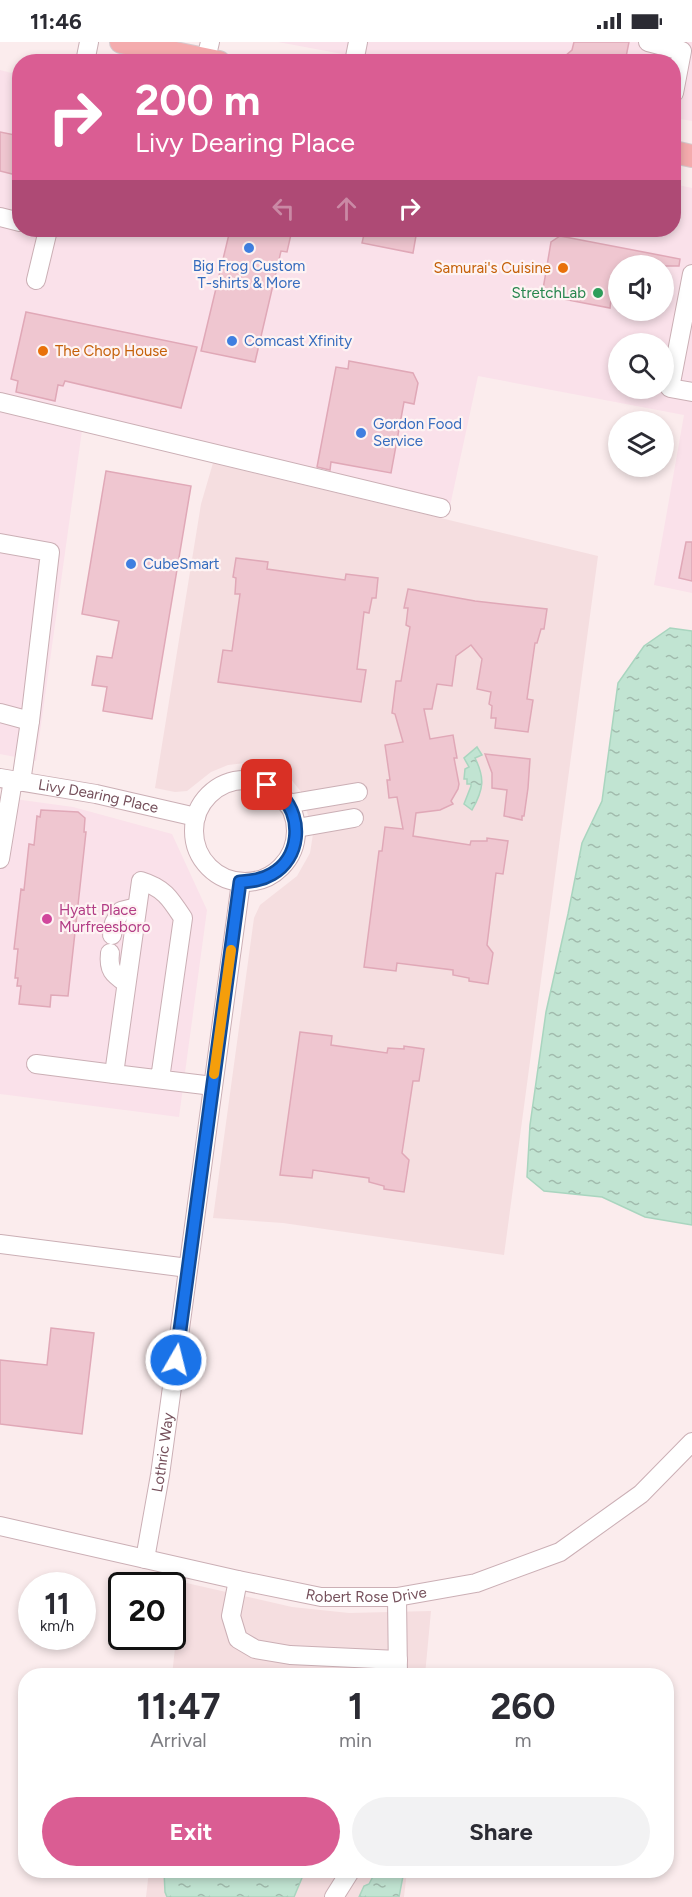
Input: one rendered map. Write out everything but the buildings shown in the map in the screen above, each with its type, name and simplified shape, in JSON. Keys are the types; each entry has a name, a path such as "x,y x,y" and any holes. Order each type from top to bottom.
{"main road":[{"path":"121,42 211,54"}],"street":[{"path":"648,42 647,44 682,51 681,56"},
{"path":"36,280 46,237"},
{"path":"692,274 685,345 670,388 692,392"},
{"path":"0,402 441,508"},
{"path":"0,543 50,552 30,721 11,780 0,859"},
{"path":"0,713 30,721"},
{"name":"Livy Dearing Place","path":"11,780 96,794 196,817"},
{"path":"250,780 267,785 281,795 288,804 297,828 294,844 287,861 274,873 258,881 240,882 225,879 211,870 201,858 195,843 196,817 206,797 219,787 234,781 250,780"},
{"path":"288,804 358,792"},
{"path":"297,828 354,818"},
{"path":"114,1074 141,881 153,885 168,895 183,918 160,1079"},
{"name":"Lothric Way","path":"146,1559 160,1475 240,882"},
{"path":"126,983 114,975 109,966 114,923 121,911 137,907"},
{"path":"36,1064 213,1086"},
{"path":"0,1244 188,1268"},
{"name":"Robert Rose Drive","path":"0,1526 321,1597 397,1597 476,1583 560,1552 641,1494 692,1442"},
{"path":"238,1580 231,1616 238,1639 255,1649 398,1668 397,1597"},
{"path":"334,1897 346,1878"}],"shaded area":[{"path":"278,42 692,42 692,121 681,119 681,54 342,54"},
{"path":"0,70 12,73 12,237 681,237 681,186 692,188 692,593 654,585 684,415 674,413 674,411 663,411 478,376 450,506 84,416 36,761 0,754"},
{"path":"213,463 598,556 504,1255 283,1223 213,1218 254,918 260,905 297,876 310,853 313,834 302,793 290,778 273,768 254,762 228,765 211,772 187,791 175,792 155,788 201,504"},
{"path":"0,797 73,807 172,834 207,910 179,1117 0,1094"},
{"path":"186,1583 292,1607 349,1613 431,1611 426,1668 173,1668 175,1650 186,1650"},
{"path":"148,1878 406,1878 404,1897 146,1897"}],"water":[{"path":"670,628 692,631 692,1225 645,1217 602,1197 544,1191 527,1177 530,1125 546,1012 582,843 602,801 618,683 644,646"},
{"path":"477,747 482,755 475,758 482,784 472,810 464,804 471,784 467,784 467,779 464,779 465,769 469,767 464,758"},
{"path":"164,1878 302,1878 294,1897 167,1897"},
{"path":"372,1878 403,1878 399,1897 359,1897 364,1886 369,1884"}],"slow traffic":[{"path":"214,1074 231,950"}],"place":[{"name":"Big Frog Custom T-shirts & More","path":"249,248"},
{"name":"Samurai's Cuisine","path":"563,268"},
{"name":"StretchLab","path":"598,293"},
{"name":"Comcast Xfinity","path":"232,341"},
{"name":"The Chop House","path":"43,351"},
{"name":"Gordon Food Service","path":"361,433"},
{"name":"CubeSmart","path":"131,564"},
{"name":"Hyatt Place Murfreesboro","path":"47,919"}],"route":[{"path":"176,1360 240,882 258,881 274,873 287,861 297,828 291,810 281,795 267,785"}]}
